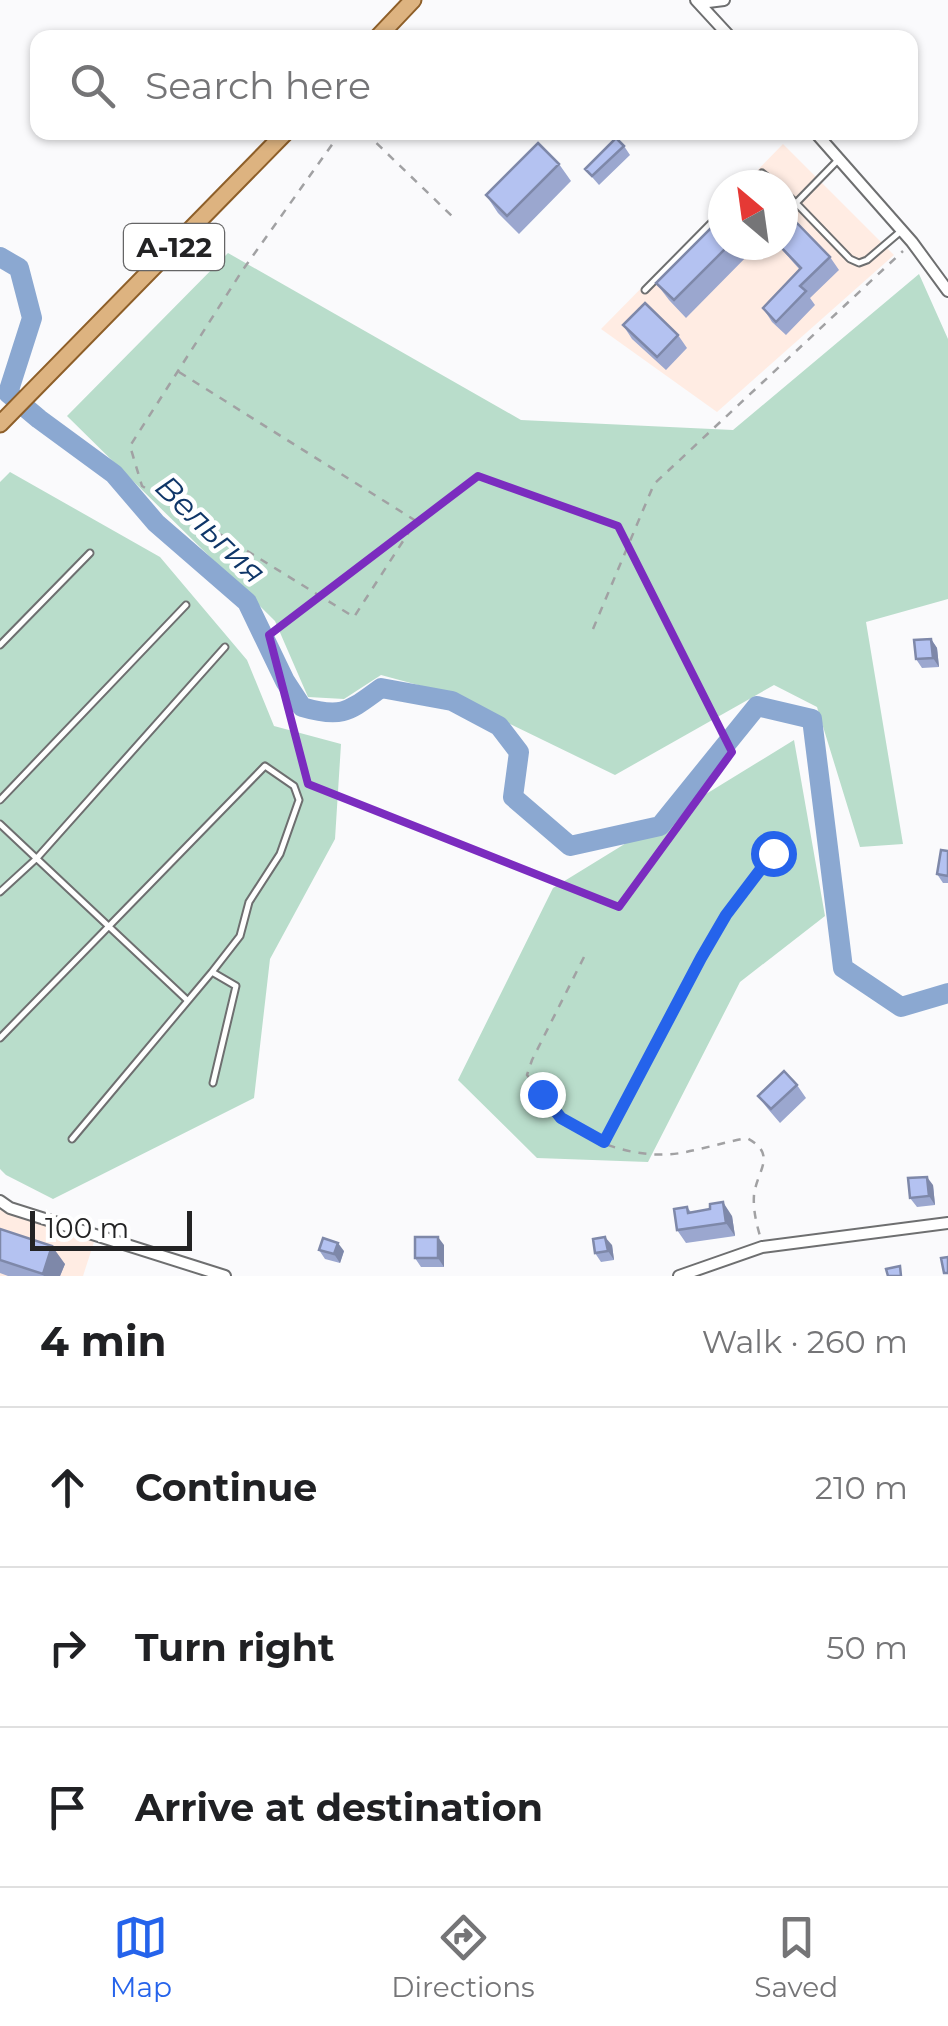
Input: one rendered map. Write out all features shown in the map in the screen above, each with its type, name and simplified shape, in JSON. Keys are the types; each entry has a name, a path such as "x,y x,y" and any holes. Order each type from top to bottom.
{"main road":[{"path":"385,30 413,0"},
{"name":"А-122","path":"0,424 278,140"}],"street":[{"path":"698,1 724,0"},
{"path":"698,1 724,30"},
{"path":"823,140 902,230 948,290"},
{"path":"0,1201 10,1208 224,1276"},
{"path":"679,1276 762,1247 948,1224"}],"lane":[{"path":"798,201 839,159"},
{"path":"798,205 850,260 858,263 868,260 902,230"},
{"path":"645,290 708,226"},
{"path":"0,645 90,553"},
{"path":"0,800 186,605"},
{"path":"0,892 37,858 225,646"},
{"path":"0,1038 265,766 294,786 299,800 280,854 249,902 240,936 72,1140"},
{"path":"0,824 187,1001"},
{"path":"212,972 236,986 213,1083"}],"path":[{"path":"179,372 416,520 354,617 142,486 130,446 242,271 335,140"},
{"path":"372,140 456,219"},
{"path":"593,629 654,484 912,242"},
{"path":"604,1142 726,915 773,853"},
{"path":"584,957 527,1075 561,1118 604,1142 637,1154 684,1153 747,1138 759,1144 764,1158 754,1191 754,1214 762,1247"}],"highlighted area":[{"path":"478,476 618,526 732,752 619,907 308,784 269,635"}],"shaded area":[{"path":"783,144 894,255 717,412 601,329 708,220 708,260 798,260 798,170 758,170"},
{"path":"0,1210 94,1242 83,1276 0,1276"}],"green space":[{"path":"228,253 521,420 733,430 919,274 948,339 948,599 866,622 903,844 860,847 817,707 774,685 615,775 444,692 381,675 344,699 308,697 275,621 67,416"},
{"path":"10,472 160,557 247,660 274,726 341,744 335,839 270,959 254,1098 53,1199 0,1169 0,482"},
{"path":"794,740 825,916 740,982 648,1162 537,1158 458,1080 553,888"}],"building":[{"path":"614,140 624,146 592,176 585,169"},
{"path":"538,143 559,164 507,216 486,195"},
{"path":"798,224 830,257 800,286 806,291 776,322 763,308 801,268 793,260 798,260"},
{"path":"708,231 708,260 714,260 674,300 656,283"},
{"path":"645,303 678,335 657,357 623,325"},
{"path":"931,639 933,658 916,659 914,640"},
{"path":"941,850 948,851 948,876 937,874"},
{"path":"784,1071 797,1085 771,1109 758,1096"},
{"path":"927,1177 929,1196 910,1198 908,1178"},
{"path":"723,1202 726,1223 677,1230 674,1209 687,1207 688,1213"},
{"path":"0,1229 52,1246 43,1274 0,1260"},
{"path":"415,1237 438,1237 438,1258 415,1258"},
{"path":"605,1237 608,1251 595,1253 593,1239"},
{"path":"323,1238 338,1243 334,1254 319,1250"},
{"path":"948,1257 948,1273 944,1273 941,1258"},
{"path":"900,1266 901,1276 888,1276 886,1269"}],"waterway":[{"name":"Вельгия","path":"0,257 19,268 32,318 8,393 114,474 156,523 247,602 302,707 345,711 381,688 452,701 499,726 519,752 513,797 570,846 660,826 757,706 812,719 843,968 901,1007 948,993"}],"route":[{"path":"542,1094 561,1118 604,1142 726,915 773,853"}]}
